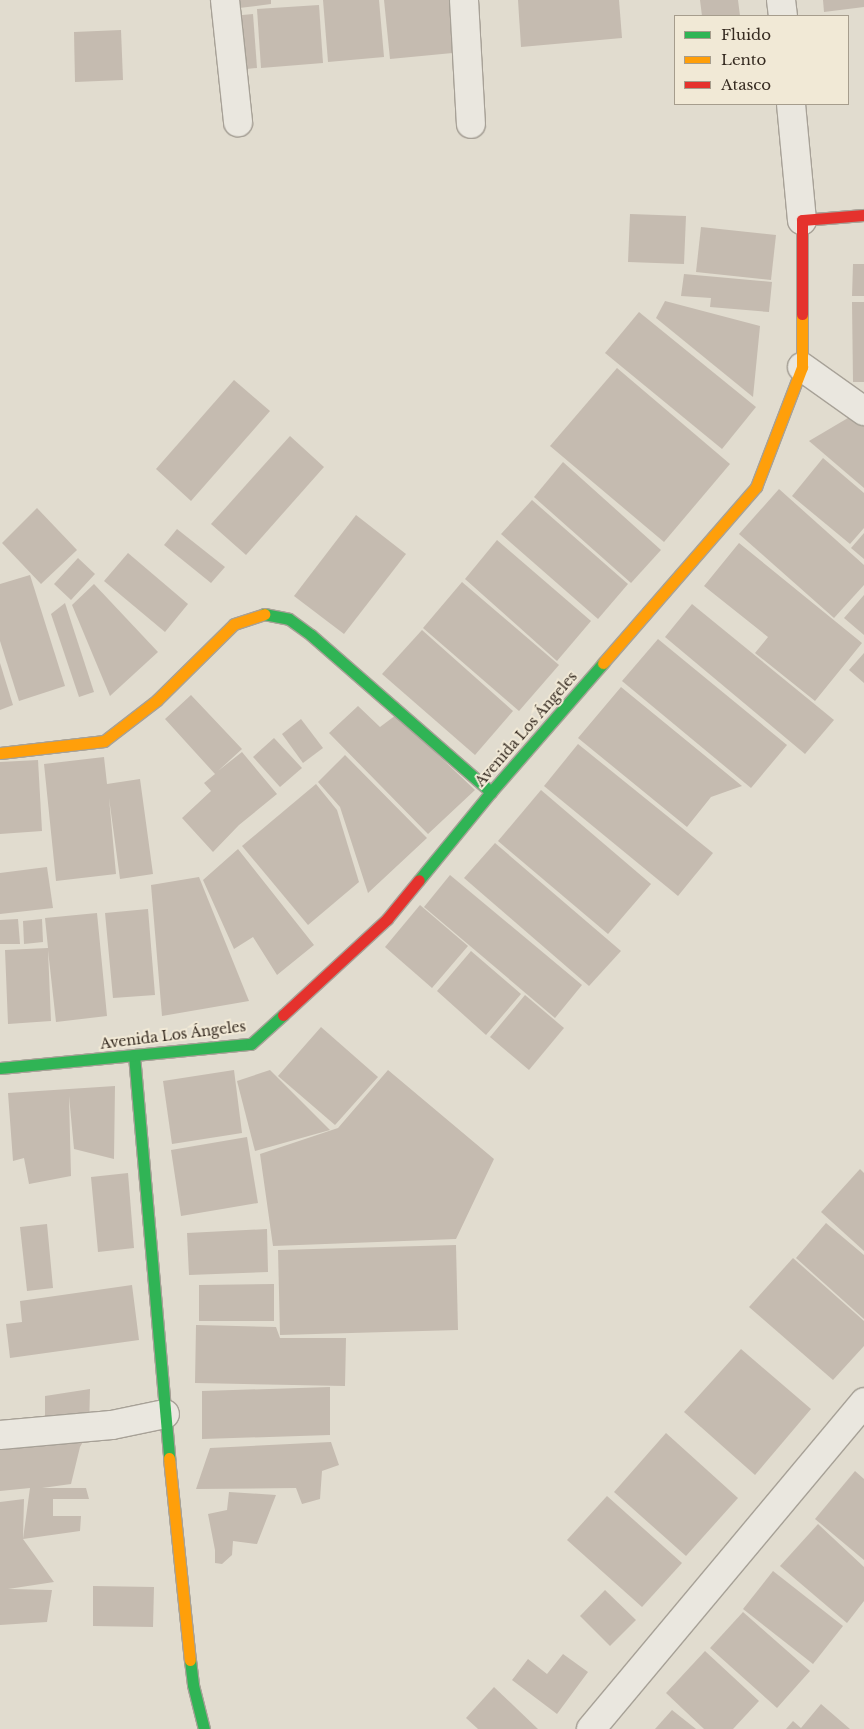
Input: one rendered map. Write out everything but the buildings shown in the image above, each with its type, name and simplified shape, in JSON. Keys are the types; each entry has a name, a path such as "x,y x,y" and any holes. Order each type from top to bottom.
{"street":[{"path":"225,0 238,122"},
{"path":"464,0 471,124"},
{"path":"781,0 783,15"},
{"path":"791,105 802,220 864,215"},
{"name":"Avenida Los Ángeles","path":"0,1068 251,1044 387,920 491,792 756,487 802,367 802,220"},
{"path":"802,367 864,411"},
{"path":"0,753 104,741 158,700 234,624 263,614 289,619 311,635 491,792"},
{"path":"134,1055 165,1414 193,1685 204,1729"},
{"path":"591,1729 864,1402"},
{"path":"0,1435 112,1425 165,1414"}],"traffic: fast":[{"path":"264,614 289,619 311,635 491,792"},
{"path":"419,880 491,792 603,663"},
{"path":"0,1068 251,1044 283,1015"},
{"path":"134,1055 169,1458"},
{"path":"190,1660 193,1685 204,1729"}],"traffic: slow":[{"path":"603,663 756,487 802,367 802,314"},
{"path":"0,753 104,741 157,700 234,624 264,614"},
{"path":"169,1458 190,1660"}],"traffic: jam":[{"path":"802,314 802,220 864,215"},
{"path":"283,1015 387,919 419,880"}]}
